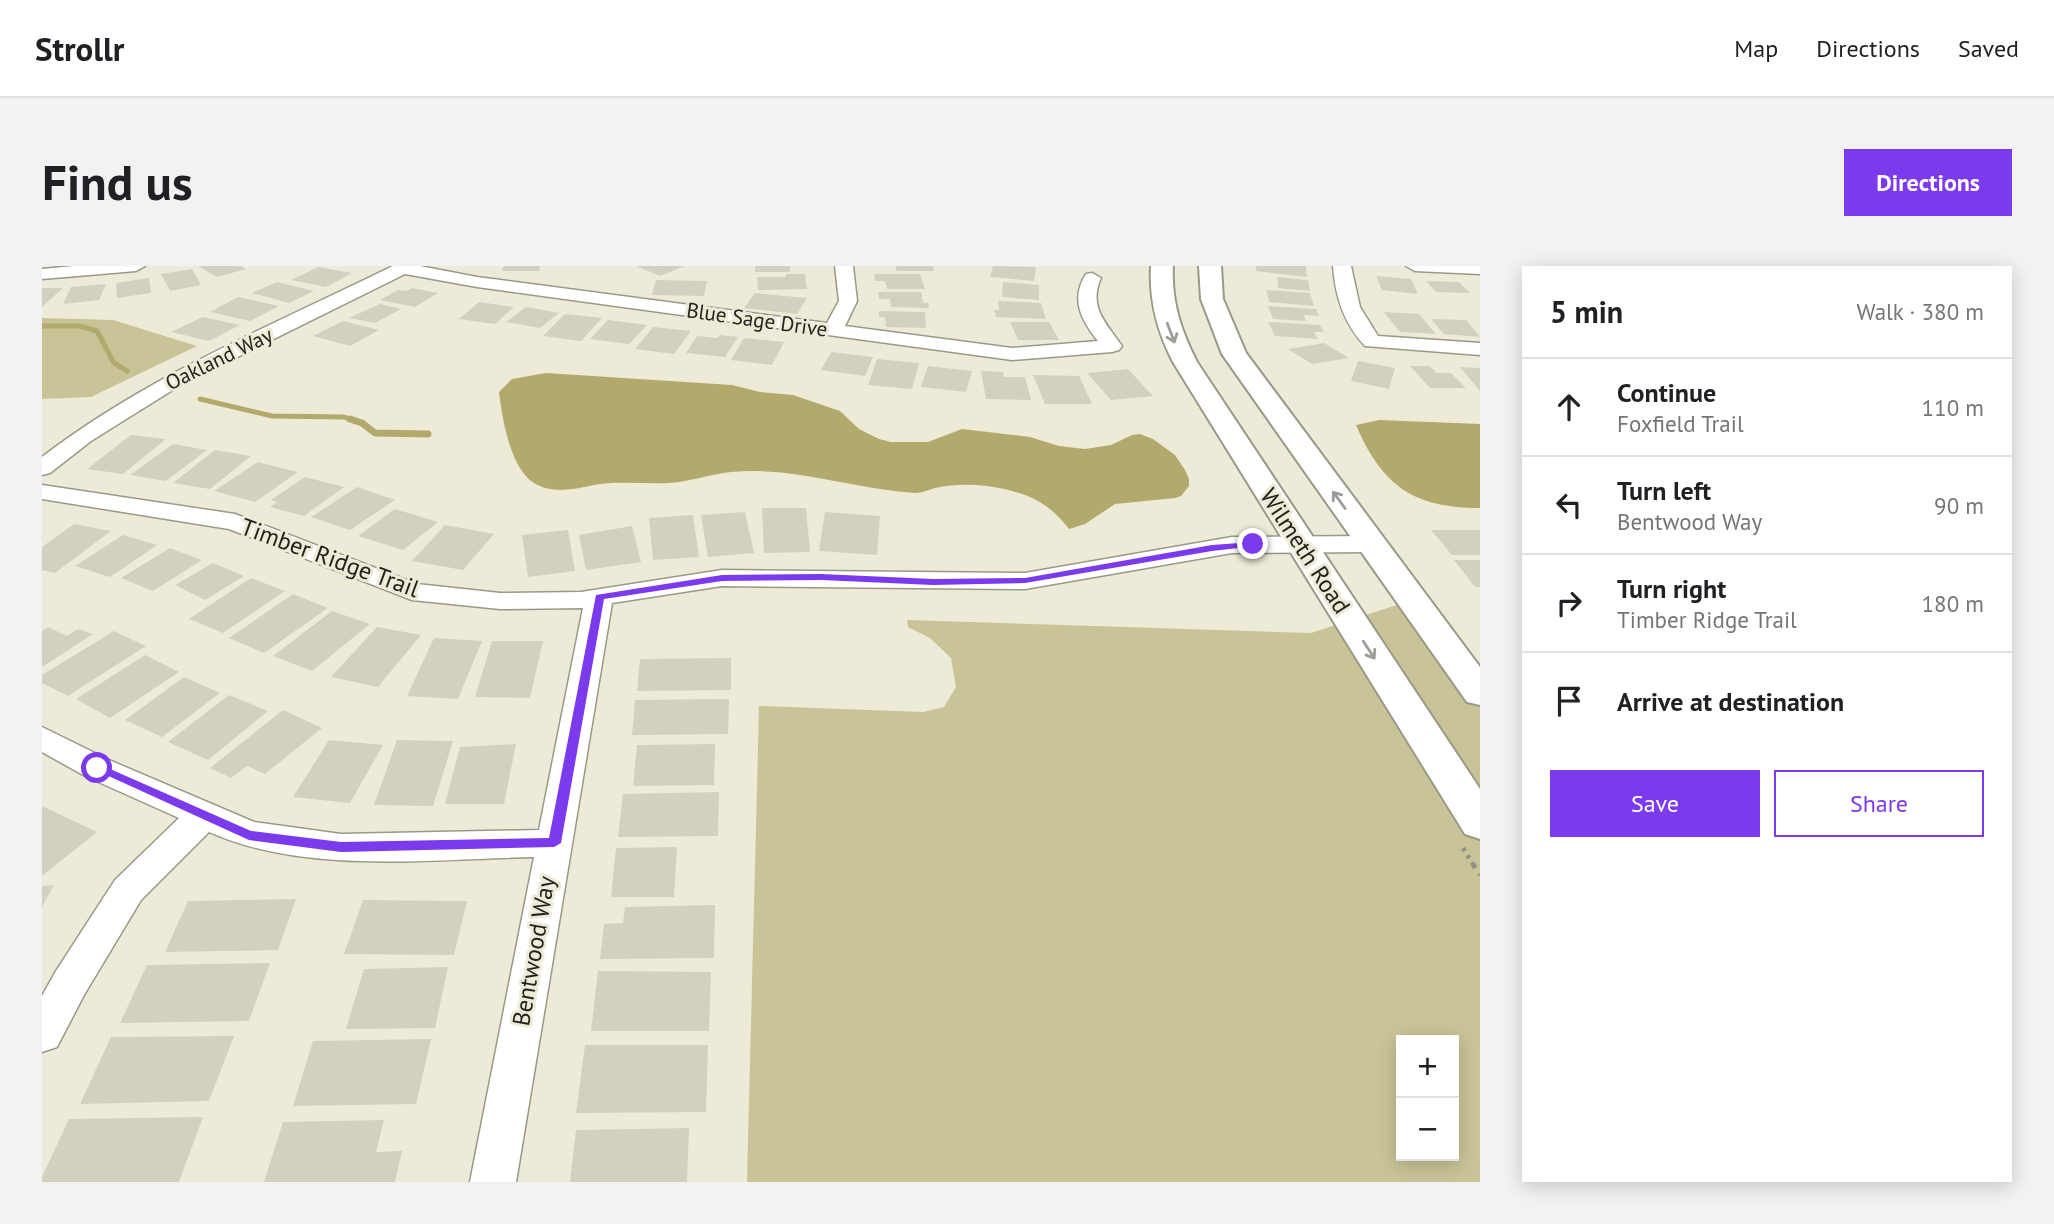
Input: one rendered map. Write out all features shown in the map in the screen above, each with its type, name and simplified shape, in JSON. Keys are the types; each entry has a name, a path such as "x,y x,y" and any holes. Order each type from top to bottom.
{"main road":[{"name":"Wilmeth Road","path":"1161,266 1163,303 1177,347 1211,406 1480,823"},
{"path":"1210,266 1212,299 1234,354 1480,693"}],"street":[{"path":"42,274 136,266"},
{"path":"831,331 848,307 849,286 844,266"},
{"path":"1342,266 1348,299 1363,335 1372,342 1480,349"},
{"path":"1415,266 1480,269"},
{"name":"Blue Sage Drive","path":"405,267 477,282 1012,354 1112,346 1093,324 1086,308 1085,289 1092,278"},
{"name":"Oakland Way","path":"42,468 84,435 136,401 405,267"},
{"name":"Timber Ridge Trail","path":"42,492 235,522 412,592 500,600 581,600 722,578 821,577 933,582 1025,580 1212,548 1371,544"},
{"name":"Bentwood Way","path":"492,1182 599,597"},
{"path":"42,738 97,768 249,835 341,847 554,843"},
{"path":"42,1034 70,983 128,890 204,815"}],"shaded area":[{"path":"42,318 113,320 197,346 91,397 42,399"},
{"path":"546,373 732,385 760,392 793,395 840,411 859,429 891,442 928,442 962,429 1030,437 1059,446 1085,449 1111,445 1140,434 1153,439 1175,455 1185,470 1189,486 1181,496 1175,498 1115,504 1085,524 1069,529 1056,514 1032,498 1004,489 978,485 943,486 915,493 800,475 754,471 723,473 677,482 611,483 553,489 534,483 519,466 509,441 499,392 512,379"},
{"path":"1379,420 1480,424 1480,508 1436,504 1419,498 1389,478 1377,464 1356,425"},
{"path":"1424,596 1480,671 1480,1182 747,1182 759,706 923,712 944,707 956,687 951,658 930,638 908,627 907,620 1311,633"}],"building":[{"path":"198,266 241,266 246,269 217,277"},
{"path":"504,266 540,266 539,271 502,271"},
{"path":"636,266 685,266 660,276"},
{"path":"755,266 790,266 790,272 755,272"},
{"path":"895,266 933,266 934,271 897,271"},
{"path":"993,266 1036,267 1034,281 990,277"},
{"path":"1256,266 1306,266 1307,277 1256,271"},
{"path":"318,267 352,273 326,287 291,280"},
{"path":"192,269 201,285 170,291 161,274"},
{"path":"786,274 805,274 807,289 758,290 757,277 786,277"},
{"path":"874,274 920,274 925,289 887,289 885,281 875,281"},
{"path":"1376,276 1411,279 1418,294 1382,290"},
{"path":"1277,277 1308,280 1310,291 1278,288"},
{"path":"149,278 151,293 117,298 116,283"},
{"path":"656,280 707,281 704,296 652,295"},
{"path":"1426,281 1459,282 1470,293 1436,292"},
{"path":"277,282 314,291 289,303 252,293"},
{"path":"1003,282 1039,285 1039,300 1002,297"},
{"path":"106,284 99,300 63,304 71,287"},
{"path":"42,288 63,288 42,307"},
{"path":"412,288 438,293 415,307 380,300 398,290 407,291"},
{"path":"1266,290 1310,293 1314,306 1269,302"},
{"path":"878,292 921,292 923,303 928,303 929,308 891,307 890,299 879,299"},
{"path":"755,293 807,298 797,314 744,308"},
{"path":"238,297 279,306 250,321 210,312"},
{"path":"998,301 1041,303 1046,319 996,317 994,310 999,310"},
{"path":"479,302 514,307 495,324 459,319"},
{"path":"380,304 401,309 375,323 349,318"},
{"path":"1268,306 1316,309 1319,316 1304,315 1306,321 1273,319"},
{"path":"526,307 559,313 540,328 506,322"},
{"path":"879,311 925,312 926,328 886,327 885,317 879,317"},
{"path":"1384,312 1419,314 1436,334 1400,332"},
{"path":"565,314 602,318 581,341 543,336"},
{"path":"203,317 240,325 209,341 171,332"},
{"path":"1431,319 1466,320 1480,337 1444,334"},
{"path":"608,320 647,325 629,344 590,339"},
{"path":"343,321 379,330 350,346 313,336"},
{"path":"1010,322 1049,322 1059,340 1018,340"},
{"path":"1268,322 1320,325 1324,332 1314,332 1318,339 1275,336"},
{"path":"653,327 691,331 674,354 635,349"},
{"path":"720,335 738,337 725,357 686,353 697,336 718,338"},
{"path":"744,338 784,342 772,365 731,360"},
{"path":"1324,343 1349,358 1312,364 1288,349"},
{"path":"831,352 873,357 865,376 821,370"},
{"path":"877,359 919,363 912,389 868,385"},
{"path":"1358,361 1395,368 1389,389 1351,381"},
{"path":"928,366 972,371 966,392 921,387"},
{"path":"1410,366 1430,366 1436,373 1451,373 1466,388 1430,388"},
{"path":"1460,367 1480,368 1480,391"},
{"path":"1128,369 1153,396 1111,400 1087,373"},
{"path":"981,371 1003,372 1004,377 1025,377 1031,400 986,399"},
{"path":"1033,375 1079,376 1092,404 1045,404"},
{"path":"131,435 166,439 123,474 87,469"},
{"path":"173,444 207,450 166,481 130,475"},
{"path":"215,450 251,456 210,489 173,483"},
{"path":"258,462 298,472 255,502 214,491"},
{"path":"305,477 344,487 304,516 270,507 277,502 271,500"},
{"path":"357,487 395,500 350,530 311,517"},
{"path":"762,508 806,508 810,552 764,553"},
{"path":"395,509 438,522 403,550 358,536"},
{"path":"745,512 754,553 708,557 701,515"},
{"path":"825,512 880,516 877,555 819,551"},
{"path":"693,515 699,557 653,560 649,518"},
{"path":"74,524 111,531 55,573 42,570 42,547"},
{"path":"445,525 494,534 463,570 412,561"},
{"path":"632,526 641,562 586,570 579,535"},
{"path":"568,530 575,571 528,577 522,535"},
{"path":"1431,530 1480,530 1480,555 1452,555"},
{"path":"123,535 157,545 110,577 75,566"},
{"path":"170,548 202,560 153,591 121,578"},
{"path":"1454,560 1480,560 1480,587 1475,587"},
{"path":"213,563 244,576 205,600 175,585"},
{"path":"251,578 285,591 223,633 189,619"},
{"path":"293,594 328,608 264,653 229,638"},
{"path":"332,611 370,624 312,671 273,656"},
{"path":"48,627 67,636 78,629 93,634 42,667 42,631"},
{"path":"377,627 421,635 378,687 331,677"},
{"path":"114,631 146,646 68,696 42,683 42,675"},
{"path":"434,638 482,641 458,699 407,696"},
{"path":"492,641 543,641 530,698 475,697"},
{"path":"145,655 179,672 110,718 76,699"},
{"path":"731,658 731,690 637,691 640,659"},
{"path":"184,677 220,693 162,737 125,720"},
{"path":"229,695 268,711 208,760 168,742"},
{"path":"729,699 728,734 632,735 635,700"},
{"path":"283,710 322,728 265,774 247,766 231,778 210,768"},
{"path":"329,740 383,745 350,803 293,797"},
{"path":"397,740 453,741 433,806 374,805"},
{"path":"516,744 504,804 445,804 460,747"},
{"path":"715,744 714,785 633,786 637,745"},
{"path":"719,792 718,836 618,837 623,794"},
{"path":"42,806 97,832 42,876"},
{"path":"677,847 674,897 611,897 616,848"},
{"path":"54,885 42,907 42,886"},
{"path":"296,899 278,950 165,952 188,901"},
{"path":"363,900 467,901 454,955 344,954"},
{"path":"715,905 714,958 600,959 604,924 623,923 625,907"},
{"path":"270,963 249,1021 120,1023 147,965"},
{"path":"448,967 435,1028 346,1029 364,969"},
{"path":"598,971 711,972 709,1031 591,1031"},
{"path":"234,1036 209,1101 80,1104 111,1037"},
{"path":"431,1039 416,1104 293,1106 313,1041"},
{"path":"585,1045 708,1045 706,1112 576,1113"},
{"path":"203,1117 179,1182 42,1182 69,1119"},
{"path":"384,1120 376,1152 402,1151 395,1182 264,1182 283,1122"},
{"path":"689,1128 687,1182 570,1182 576,1130"}],"waterway":[{"path":"42,326 80,326 97,331 114,363 127,371"},
{"path":"200,399 272,416 344,417 355,421"},
{"path":"350,419 362,423 375,433 428,434"}],"route":[{"path":"97,768 249,835 341,847 554,843 599,597 722,578 821,577 933,582 1025,580 1212,548 1253,544"}]}
